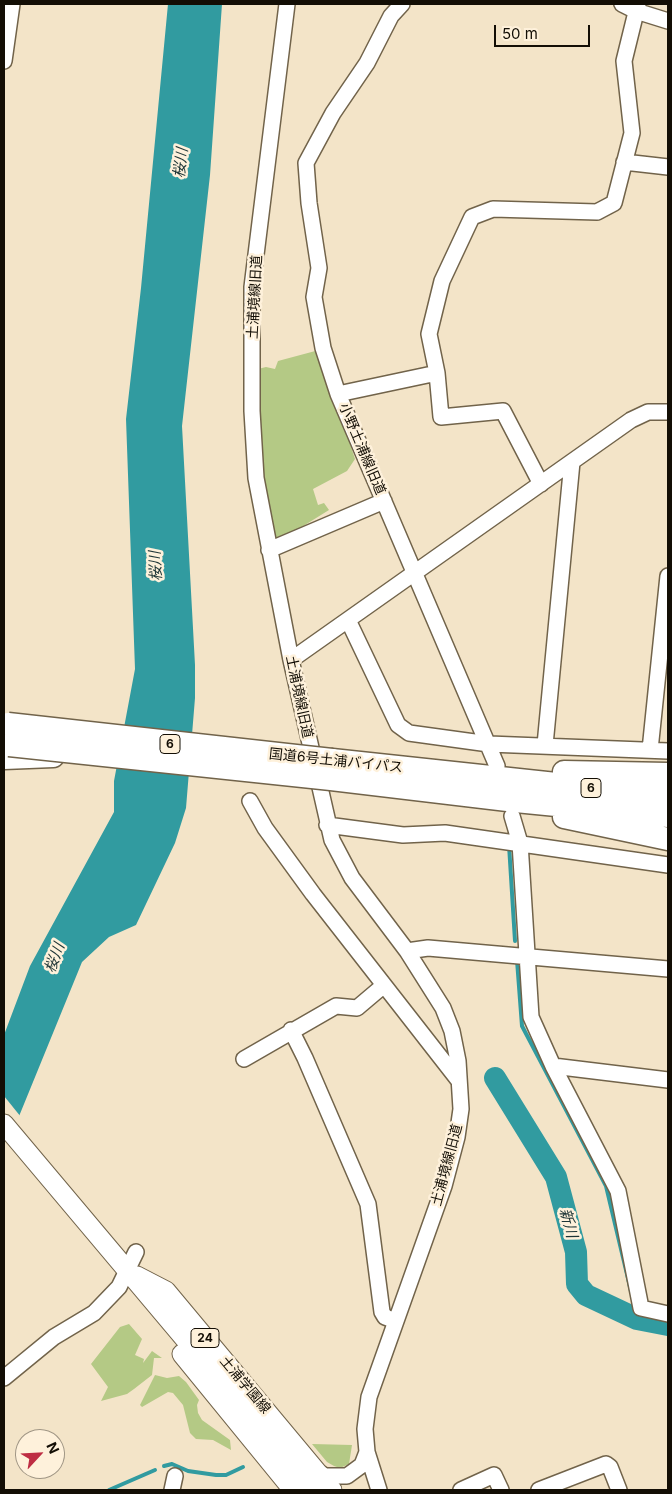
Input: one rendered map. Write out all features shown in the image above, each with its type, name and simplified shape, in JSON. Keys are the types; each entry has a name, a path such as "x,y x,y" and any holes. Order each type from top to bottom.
{"highway":[{"name":"国道6号土浦バイパス","path":"6,742 71,751 332,769"},
{"name":"国道6号土浦バイパス","path":"6,742 332,769 510,790 668,816"},
{"path":"668,774 551,771 510,790 537,811 668,839"},
{"name":"国道6号土浦バイパス","path":"510,790 668,796"}],"main road":[{"name":"土浦学園線","path":"4,1124 122,1264 136,1297 293,1490"},
{"name":"土浦学園線","path":"122,1264 166,1292 332,1490"},
{"name":"24","path":"122,1264 312,1490"}],"street":[{"path":"4,61 12,4"},
{"name":"土浦境線旧道","path":"287,4 252,286 252,411 256,478 291,660 327,825 339,855 352,878 407,951 443,1008 452,1031 462,1109 457,1138 444,1186 369,1397 365,1429 367,1452 379,1490"},
{"path":"338,394 323,348 314,297 319,268 309,203 306,163 333,113 367,63 391,16 402,4"},
{"path":"622,4 668,21"},
{"path":"541,484 503,411 441,418 437,373 429,334 442,281 472,217 493,209 597,212 614,203 632,133 624,61 637,8"},
{"path":"624,162 668,166"},
{"name":"小野土浦線旧道","path":"437,373 338,394 510,790 520,842 531,1017 553,1066 618,1191 641,1308 668,1314"},
{"path":"291,660 631,420 648,412 668,412"},
{"path":"545,745 572,462"},
{"path":"269,550 384,501"},
{"path":"650,750 668,576"},
{"path":"348,620 398,725 409,733 489,744 545,745 668,752"},
{"path":"250,801 265,828 383,986 459,1081"},
{"path":"327,825 403,834 445,833 520,842 668,865"},
{"path":"407,951 428,948 668,969"},
{"path":"244,1059 290,1030 336,1006 357,1008 383,986"},
{"path":"290,1030 305,1058 368,1204 382,1312 385,1317 396,1321"},
{"path":"553,1066 668,1080"},
{"path":"4,1378 54,1338 94,1313 118,1287 122,1264 136,1252"},
{"path":"315,1470 325,1476 347,1476 362,1464 367,1452"},
{"path":"538,1490 606,1464 610,1467 619,1490"},
{"path":"461,1490 494,1475 501,1490"}],"green space":[{"path":"319,350 355,459 347,471 313,489 318,505 324,503 329,510 271,546 260,478 258,369 266,367 275,369 278,361"},
{"path":"129,1324 142,1339 135,1355 144,1359 143,1363 152,1351 162,1358 154,1358 152,1375 127,1394 101,1401 108,1387 91,1364 120,1327"},
{"path":"155,1375 167,1378 179,1376 186,1382 199,1400 197,1405 198,1413 202,1420 230,1440 231,1450 213,1440 196,1439 190,1433 183,1405 173,1393 168,1392 142,1407 140,1405"},
{"path":"312,1444 352,1445 349,1464 340,1468 334,1466 327,1462"}],"water":[{"name":"桜川","path":"168,4 222,4 210,175 182,426 195,665 195,698 186,808 175,843 136,925 109,937 82,962 4,1153 4,1035 30,966 114,812 114,781 135,669 126,419 141,288"}],"pier":[{"path":"4,1096 21,1117 6,1154 4,1151"}],"waterway":[{"path":"509,845 515,941"},
{"path":"517,960 522,1026 606,1186 631,1291"},
{"name":"新川","path":"495,1078 556,1177 576,1252 577,1284 586,1295 637,1319 668,1325"},
{"path":"164,1466 172,1464 188,1471 216,1475 226,1475 243,1467"},
{"path":"109,1490 155,1470"}]}
